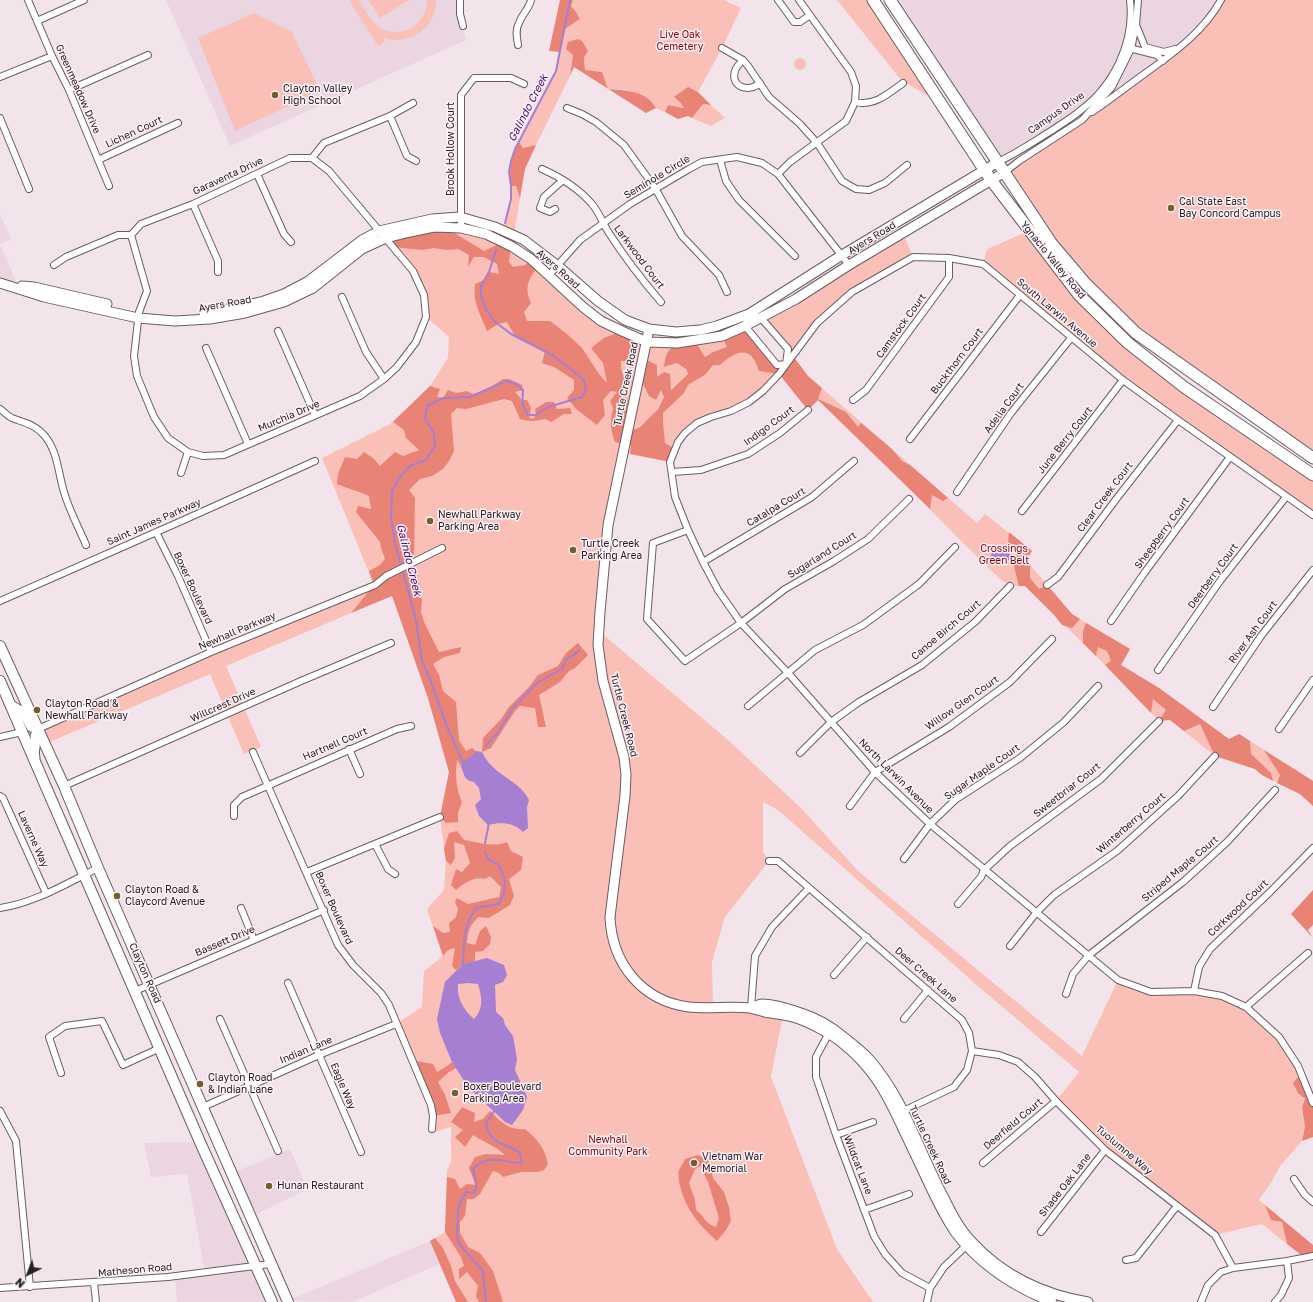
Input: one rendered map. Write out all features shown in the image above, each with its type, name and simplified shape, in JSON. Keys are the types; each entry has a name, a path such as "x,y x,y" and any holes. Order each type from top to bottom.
{"highway":[{"name":"Ygnacio Valley Road","path":"873,0 984,170 1079,295 1128,343 1184,387 1313,475"},
{"name":"Ygnacio Valley Road","path":"890,0 1052,244 1086,284 1136,333 1313,458"}],"main road":[{"name":"Clayton Road","path":"0,646 64,786 98,868 150,984 270,1264 288,1302"},
{"name":"Clayton Road","path":"0,681 35,758 83,875 272,1302"}],"street":[{"name":"Greenmeadow Drive","path":"28,0 52,56 69,90 110,186"},
{"path":"37,21 84,0"},
{"path":"460,0 460,14 463,26"},
{"path":"518,45 516,31 519,22 530,6 531,0"},
{"path":"778,0 794,22 800,22 810,15"},
{"path":"778,174 790,162 846,121 856,102 856,86 851,72 799,0"},
{"name":"Campus Drive","path":"998,162 1014,154 1082,110 1099,94 1115,72 1129,46 1130,0"},
{"name":"Campus Drive","path":"1005,172 1019,161 1082,120 1112,87 1136,25 1138,0"},
{"path":"1082,120 1178,49 1200,30 1221,0"},
{"path":"1136,25 1145,47"},
{"path":"1129,46 1145,47 1164,52 1178,49"},
{"path":"1129,46 1157,55 1163,60"},
{"path":"722,48 743,60 769,96 800,124 817,143 842,181 856,189 869,190 885,183 907,165"},
{"path":"69,90 148,55"},
{"path":"0,78 52,56"},
{"path":"743,60 735,71 734,77 739,86 750,89 756,87 760,83"},
{"name":"Brook Hollow Court","path":"461,228 461,95 474,78 511,78 524,84"},
{"path":"856,102 861,104 875,102 903,83"},
{"path":"386,238 329,171 312,158 324,143 390,116 413,103"},
{"path":"567,108 596,122 624,145 655,188 682,236 719,275 728,292"},
{"path":"390,116 408,156 416,161"},
{"path":"0,118 29,189"},
{"name":"Lichen Court","path":"98,160 178,123"},
{"name":"Seminole Circle","path":"549,275 580,240 655,188 702,162 737,157 762,163 778,174 849,265"},
{"name":"Garaventa Drive","path":"131,235 141,224 193,204 290,158 312,158"},
{"path":"720,160 726,181 739,200 795,256"},
{"name":"Ayers Road","path":"138,315 176,317 206,314 261,302 284,294 307,282 362,240 379,231 432,219 460,217 495,227 524,240 558,266 598,302 625,320 649,329 676,332 700,330 718,326 749,314 842,255 998,162"},
{"name":"Larkwood Court","path":"542,169 563,180 593,205 602,224 639,276 661,302"},
{"name":"Ayers Road","path":"0,283 44,297 138,315 174,321 210,319 245,313 284,302 313,288 362,249 386,238 434,228 461,228 486,234 511,246 531,259 583,307 601,321 647,342 677,343 722,336 761,318 1005,172"},
{"path":"257,174 284,234 291,242"},
{"path":"555,209 550,212 540,208 544,197 563,180"},
{"path":"193,204 218,261 218,272"},
{"path":"54,265 66,257 118,235 131,235 147,291 138,315"},
{"name":"Murchia Drive","path":"138,315 134,356 136,376 154,417 168,438 188,452 204,456 224,455 360,396 384,380 416,342 426,316 424,295 413,271 386,238"},
{"name":"South Larwin Avenue","path":"786,364 817,323 852,292 913,257 949,258 983,264 1123,380 1313,515"},
{"name":"Camstock Court","path":"853,400 866,390 949,277 949,258"},
{"name":"Buckthorn Court","path":"910,439 1020,294"},
{"path":"342,297 366,352 384,380"},
{"path":"749,314 761,318 788,349 786,364 777,365 745,326 749,314"},
{"name":"Turtle Creek Road","path":"649,329 608,525 598,645 603,681 624,757 626,775 625,796 611,906 610,927 617,955 632,978 641,986 657,997 673,1004 690,1007 751,1008 761,1004 789,1009 810,1016 830,1031 856,1046 870,1060 888,1085 900,1113 956,1221 969,1244 982,1261 1000,1276 1052,1302"},
{"path":"278,331 315,415"},
{"name":"Adelia Court","path":"957,492 1011,413 1071,338"},
{"path":"206,348 248,444"},
{"name":"North Larwin Avenue","path":"786,364 763,391 749,402 731,411 697,423 685,433 678,442 670,462 675,497 688,530 718,590 741,623 788,673 875,772 930,824 984,870 1118,980 1151,992 1194,991 1222,996 1246,1007 1279,1037 1298,1066 1313,1103"},
{"name":"June Berry Court","path":"1022,512 1123,380"},
{"path":"0,409 11,418 24,421 34,426 45,436 57,461 64,492 86,545"},
{"name":"Indigo Court","path":"672,472 701,470 748,454 780,433 808,410"},
{"name":"Clear Creek Court","path":"1047,584 1058,577 1178,420"},
{"path":"181,473 188,452"},
{"name":"Sheepberry Court","path":"1111,621 1145,572 1230,457"},
{"name":"Saint James Parkway","path":"0,601 315,461"},
{"name":"Catalpa Court","path":"703,562 812,497 854,462"},
{"name":"Deerberry Court","path":"1158,670 1220,581 1286,497"},
{"name":"Sugarland Court","path":"688,530 653,543 647,619 685,661 741,623 785,590 834,562 868,539 909,499"},
{"name":"Boxer Boulevard","path":"156,532 178,576 211,652"},
{"path":"748,706 815,650 863,625 919,584 955,547"},
{"name":"Newhall Parkway","path":"38,729 211,652 374,585 393,572 442,548"},
{"name":"River Ash Court","path":"1213,708 1261,636 1313,570"},
{"name":"Canoe Birch Court","path":"800,753 831,722 859,702 922,665 975,622 1010,586"},
{"name":"Willow Glen Court","path":"875,772 949,727 1010,682 1052,639"},
{"name":"Willcrest Drive","path":"64,786 294,684 391,644"},
{"path":"1279,729 1313,680"},
{"name":"Sugar Maple Court","path":"904,858 930,824 955,800 1020,758 1064,722 1098,686"},
{"path":"9,702 14,708 23,712 31,727 38,729 35,736 35,758"},
{"name":"Sweetbriar Court","path":"958,904 981,878 984,870 1010,846 1100,779 1158,721"},
{"name":"Hartnell Court","path":"234,816 234,805 242,797 349,749 397,729 411,726"},
{"path":"0,737 22,732"},
{"path":"349,749 360,774"},
{"name":"Boxer Boulevard","path":"253,752 324,910 338,945 353,965 384,996 389,1005 431,1105 433,1116 432,1129"},
{"name":"Winterberry Court","path":"1010,946 1036,913 1054,895 1117,851 1178,796 1215,756"},
{"path":"850,806 875,772"},
{"name":"Striped Maple Court","path":"1066,994 1073,974 1089,955 1183,882 1227,842 1275,790"},
{"name":"Laverne Way","path":"0,796 3,798 46,893"},
{"path":"307,872 440,817"},
{"path":"375,844 388,869 394,874"},
{"name":"Corkwood Court","path":"1194,991 1199,966 1210,949 1270,892 1313,848"},
{"name":"Deer Creek Lane","path":"769,861 778,861 962,1020 969,1033 972,1051 967,1070 954,1086 900,1113"},
{"path":"0,908 15,906 98,868"},
{"path":"751,1008 755,956 772,927 809,888"},
{"path":"241,908 254,940"},
{"name":"Bassett Drive","path":"135,991 324,910"},
{"path":"834,975 866,937"},
{"path":"1246,1007 1308,953"},
{"name":"Eagle Way","path":"288,984 361,1152"},
{"path":"904,1019 928,990"},
{"path":"220,1019 278,1151"},
{"path":"61,1073 49,1037 65,1026 102,1021 123,1065 160,1048"},
{"name":"Indian Lane","path":"203,1107 319,1055 396,1024"},
{"name":"Wildcat Lane","path":"830,1031 816,1057 816,1076 836,1135 874,1236 885,1254 902,1272 930,1288"},
{"name":"Tuolumne Way","path":"972,1051 999,1055 1018,1062 1035,1077 1056,1101 1105,1150 1215,1235 1232,1268"},
{"name":"Deerfield Court","path":"983,1163 1056,1101"},
{"path":"0,1111 16,1141 30,1287"},
{"path":"836,1135 873,1122"},
{"name":"Shade Oak Lane","path":"1041,1232 1105,1150"},
{"path":"1294,1179 1305,1195 1313,1202"},
{"path":"864,1210 909,1194"},
{"path":"1126,1260 1136,1258 1177,1206"},
{"path":"927,1302 930,1288 944,1267 969,1244"},
{"name":"Turtle Creek Road","path":"969,1244 1022,1281 1048,1293 1075,1301 1088,1302"},
{"path":"1201,1302 1208,1285 1221,1272 1232,1268 1287,1262 1313,1256"},
{"path":"1275,1302 1282,1295 1288,1278 1287,1262"},
{"name":"Matheson Road","path":"0,1288 172,1277 270,1264"},
{"path":"94,1283 96,1302"}],"shaded area":[{"name":"Clayton Valley High School","path":"166,0 460,0 460,14 466,40 230,146"},
{"path":"560,0 573,0 571,6 580,19 565,29 560,52 549,51"},
{"name":"Cal State East Bay Concord Campus","path":"890,0 1313,0 1313,450 1202,379 1086,284"},
{"path":"578,39 582,41 588,51 584,57 585,70 602,72 608,89 574,67 570,76 573,55 566,49 568,42"},
{"path":"688,87 698,92 711,105 703,104 692,118 688,116 678,119 665,112 668,105 684,108 674,97"},
{"path":"608,89 635,92 647,98 656,108 646,113"},
{"path":"519,142 523,148 536,145 525,169 520,198 516,186 511,186 510,174 512,159"},
{"path":"0,214 11,239 0,244"},
{"path":"446,228 484,251 503,242 511,246 509,262 513,267 525,265 531,259 539,266 528,283 528,292 531,303 524,312 527,321 550,321 567,334 582,348 599,374 607,383 603,363 591,348 604,338 622,331 633,336 631,361 621,361 621,369 626,383 623,394 633,406 627,432 640,427 658,409 664,397 661,390 656,400 649,396 639,376 643,358 657,365 657,377 664,372 670,374 671,390 688,374 686,369 677,363 664,367 669,350 682,343 695,341 705,357 713,352 727,347 722,336 745,326 777,365 786,364 793,356 808,376 822,388 818,399 846,412 858,427 861,423 892,449 902,461 910,465 948,498 943,501 932,495 930,509 818,400 808,410 779,374 759,371 752,357 743,353 738,353 732,356 720,365 713,365 706,374 688,385 684,393 663,413 665,443 675,449 670,462 630,454 631,446 615,442 611,429 613,408 610,401 617,392 611,391 603,400 605,415 597,425 576,409 567,398 574,390 574,380 554,367 542,363 545,351 515,336 507,322 498,324 487,331 476,302 474,290 475,284 484,280 489,272 499,274 497,264 484,257 474,257 468,267 469,255 458,249 446,250 434,248 422,250 394,247 386,238"},
{"path":"0,245 18,285 0,283"},
{"path":"503,379 509,379 522,385 523,390 515,392 522,400 527,400 531,408 529,418 533,419 536,415 535,409 546,402 554,402 557,409 570,408 572,414 564,414 551,422 545,419 532,421 523,420 520,419 512,401 504,399 466,409 457,408 451,414 454,451 449,461 443,469 432,476 420,479 409,490 415,498 414,557 412,563 417,573 422,600 421,612 424,622 439,652 461,647 460,653 444,657 433,664 439,675 443,691 456,702 459,740 466,751 472,748 476,751 461,766 457,760 456,781 462,802 458,813 458,822 446,823 440,817 449,772 428,698 392,596 351,613 374,585 369,571 380,565 385,559 380,542 356,512 358,506 371,509 369,496 337,484 338,474 345,457 357,459 364,452 373,458 380,466 395,452 403,456 419,450 406,438 404,430 393,422 430,386 440,389 437,397 443,398 448,390 456,393 467,391 473,394 485,391"},
{"path":"1009,532 1032,551 1026,560 1030,565 1030,578 1039,589 1047,585 1072,614 1080,619 1072,628 1062,625 1025,586 1019,586 1014,566 1018,547 1008,543"},
{"path":"993,546 1011,550 1009,560 991,556"},
{"path":"1086,623 1130,649 1121,665 1159,688 1229,739 1239,734 1250,741 1251,754 1271,773 1273,781 1255,769 1215,756 1200,724 1184,731 1170,720 1159,721 1166,710 1153,699 1151,713 1105,665 1111,661 1107,651 1098,647 1096,656 1083,643 1083,631"},
{"path":"578,643 588,655 575,668 569,671 560,682 539,695 546,727 538,727 535,708 520,706 515,711 491,748 482,752 483,738 502,718 508,708 529,687 538,675 558,666 566,653"},
{"path":"1264,750 1313,781 1313,806 1300,794 1277,783 1280,775"},
{"path":"476,751 482,752 493,767 525,793 529,800 527,807 528,828 523,832 515,826 507,824 497,823 488,825 479,816 475,805 481,799 479,788 474,782 466,779 461,766"},
{"path":"457,831 464,840 491,845 507,842 511,851 523,857 521,870 509,879 514,896 510,905 489,918 478,917 470,928 467,943 475,945 480,931 486,926 491,937 490,944 483,951 475,952 475,961 463,964 456,970 452,966 455,948 448,950 443,956 433,926 443,933 450,932 449,923 456,917 458,909 455,902 457,898 468,904 499,897 501,887 490,876 485,879 477,878 462,885 456,890 451,885 456,869 462,872 470,863 464,845 454,842 455,858 451,865 446,861 444,848 449,833"},
{"path":"1313,890 1313,925 1308,930 1313,938 1291,914"},
{"path":"487,958 504,965 507,975 503,982 495,985 496,1012 503,1018 505,1025 513,1036 517,1059 515,1070 527,1097 523,1110 512,1125 505,1122 468,1087 452,1062 440,1033 437,1019 445,982 463,964","holes":["458,984 478,984 481,1007 474,1019 467,1012 460,999 458,994"]},
{"path":"411,1060 433,1064 437,1072 452,1062 456,1068 438,1082 445,1095 451,1113 433,1116"},
{"path":"1301,1074 1313,1103 1313,1137 1302,1141 1305,1127 1302,1107 1305,1099 1298,1093 1293,1083"},
{"path":"462,1107 475,1113 474,1122 483,1119 490,1111 501,1122 510,1127 525,1129 540,1144 545,1153 548,1164 544,1170 537,1172 521,1172 503,1177 499,1173 493,1171 480,1194 474,1199 467,1199 465,1216 460,1222 460,1233 468,1247 480,1253 493,1271 503,1302 479,1302 476,1296 478,1286 467,1272 459,1279 459,1269 464,1266 461,1257 445,1232 447,1177 455,1179 460,1189 467,1184 476,1185 469,1168 475,1157 486,1154 505,1155 473,1135 465,1147 455,1137 463,1130 451,1122"},
{"path":"200,1142 272,1302 177,1302 175,1276 205,1273 187,1174 151,1177 144,1143"},
{"path":"290,1149 308,1189 250,1217 232,1173"},
{"path":"698,1155 709,1160 713,1178 724,1192 729,1207 731,1221 717,1241 704,1229 694,1216 683,1195 679,1183 679,1172 685,1159","holes":["700,1166 708,1182 719,1218 716,1227 707,1222 696,1210 695,1200 689,1183 695,1169"]},
{"path":"1265,1205 1313,1245 1313,1256 1305,1258 1287,1244 1282,1222 1271,1220"},
{"path":"435,1238 443,1248 451,1266 455,1281 468,1302 456,1302 430,1241"},
{"path":"430,1241 439,1264 353,1302 287,1301"}],"green space":[{"path":"349,0 359,0 370,18 379,27 387,31 396,32 404,31 418,23 423,17 427,0 436,0 435,10 431,19 426,27 419,33 402,40 383,38 385,42 378,46"},
{"path":"368,0 409,0 380,18"},
{"name":"Live Oak Cemetery","path":"573,0 724,0 741,8 722,48 698,92 688,88 680,102 685,108 668,105 665,112 656,108 653,103 625,89 608,89 602,72 585,70 584,57 573,55 570,76 536,145 523,148 519,142 556,71 565,29 580,19 571,6"},
{"path":"837,0 873,0 940,103 901,80"},
{"name":"Cal State East Bay Concord Campus","path":"1221,0 1313,0 1313,449 1202,379 1136,333 1086,284 1005,172 1183,45"},
{"path":"254,13 292,32 320,91 235,131 198,38"},
{"path":"798,58 802,58 806,64 802,70 798,70 794,66 794,62"},
{"path":"703,104 711,105 725,118 711,126 692,118"},
{"path":"511,186 516,186 520,198 514,235 502,230 511,199"},
{"name":"Newhall Community Park","path":"461,228 511,246 565,291 622,331 677,343 664,367 677,363 686,369 688,374 670,390 656,377 644,358 662,389 664,397 649,419 627,432 624,445 631,446 630,454 623,453 615,488 599,631 728,740 802,809 858,871 1082,1056 1118,980 1151,992 1194,991 1222,996 1246,1007 1279,1037 1301,1074 1298,1093 1305,1099 1302,1107 1305,1127 1302,1141 1280,1166 1259,1200 1265,1205 1271,1220 1282,1222 1287,1244 1262,1224 1215,1235 1105,1150 1056,1101 1079,1072 979,987 778,810 763,802 763,852 769,861 725,917 712,962 713,1007 783,1015 771,1077 837,1249 873,1302 456,1302 430,1241 445,1232 447,1171 451,1161 451,1127 431,1133 433,1116 396,1024 422,1007 424,971 443,956 427,909 444,890 446,861 440,817 449,772 428,698 386,576 375,585 351,613 226,666 261,747 244,754 210,674 45,744 38,729 374,585 322,458 390,424 430,386 448,358 449,337 426,317 424,295 413,271 386,238"},
{"path":"1029,231 1128,343 1313,475 1313,515 1178,420 983,264 987,249"},
{"name":"Crossings Green Belt","path":"903,233 913,257 852,292 817,323 793,356 808,376 977,523 985,514 1032,551 1026,560 1072,614 1130,649 1121,665 1159,688 1229,739 1239,734 1313,781 1313,806 1300,794 1262,775 1255,769 1215,756 1170,720 1159,721 1025,586 1010,586 1000,579 868,446 818,400 808,410 779,374 749,402 697,423 675,449 665,443 659,411 726,348 713,352 705,357 695,341 722,336 777,365 786,364 788,349 761,318"}],"waterway":[{"name":"Galindo Creek","path":"505,223 511,199 509,172 511,161 515,149 556,71 570,0"},
{"name":"Galindo Creek","path":"465,763 463,762 448,729 422,661 416,620 395,543 391,516 392,491 399,478 410,466 426,460 435,446 434,433 425,419 427,406 443,398 470,397 506,381 516,384 523,390 523,403 526,412 528,415 536,415 548,407 582,397 586,390 584,380 576,373 552,355 511,334 494,321 485,307 481,296 481,286 489,272 496,250"},
{"path":"486,746 499,731 512,709 537,683 562,669 567,658 574,655 579,650"},
{"name":"Galindo Creek","path":"485,843 489,823"},
{"name":"Galindo Creek","path":"464,965 466,928 472,915 476,908 499,904 504,893 505,880 499,865 488,859 485,852"},
{"name":"Galindo Creek","path":"486,1302 483,1271 459,1244 457,1234 458,1210 466,1192 475,1193 476,1185 473,1169 479,1164 491,1160 522,1163 520,1153 499,1143 491,1137 486,1124 494,1111"}],"place":[{"name":"Clayton Valley High School","path":"275,95"},
{"name":"Cal State East Bay Concord Campus","path":"1171,208"},
{"name":"Newhall Parkway Parking Area","path":"430,521"},
{"name":"Turtle Creek Parking Area","path":"573,550"},
{"name":"Clayton Road & Newhall Parkway","path":"37,710"},
{"name":"Clayton Road & Claycord Avenue","path":"117,896"},
{"name":"Clayton Road & Indian Lane","path":"200,1084"},
{"name":"Boxer Boulevard Parking Area","path":"455,1093"},
{"name":"Vietnam War Memorial","path":"694,1163"},
{"name":"Hunan Restaurant","path":"269,1186"}]}
